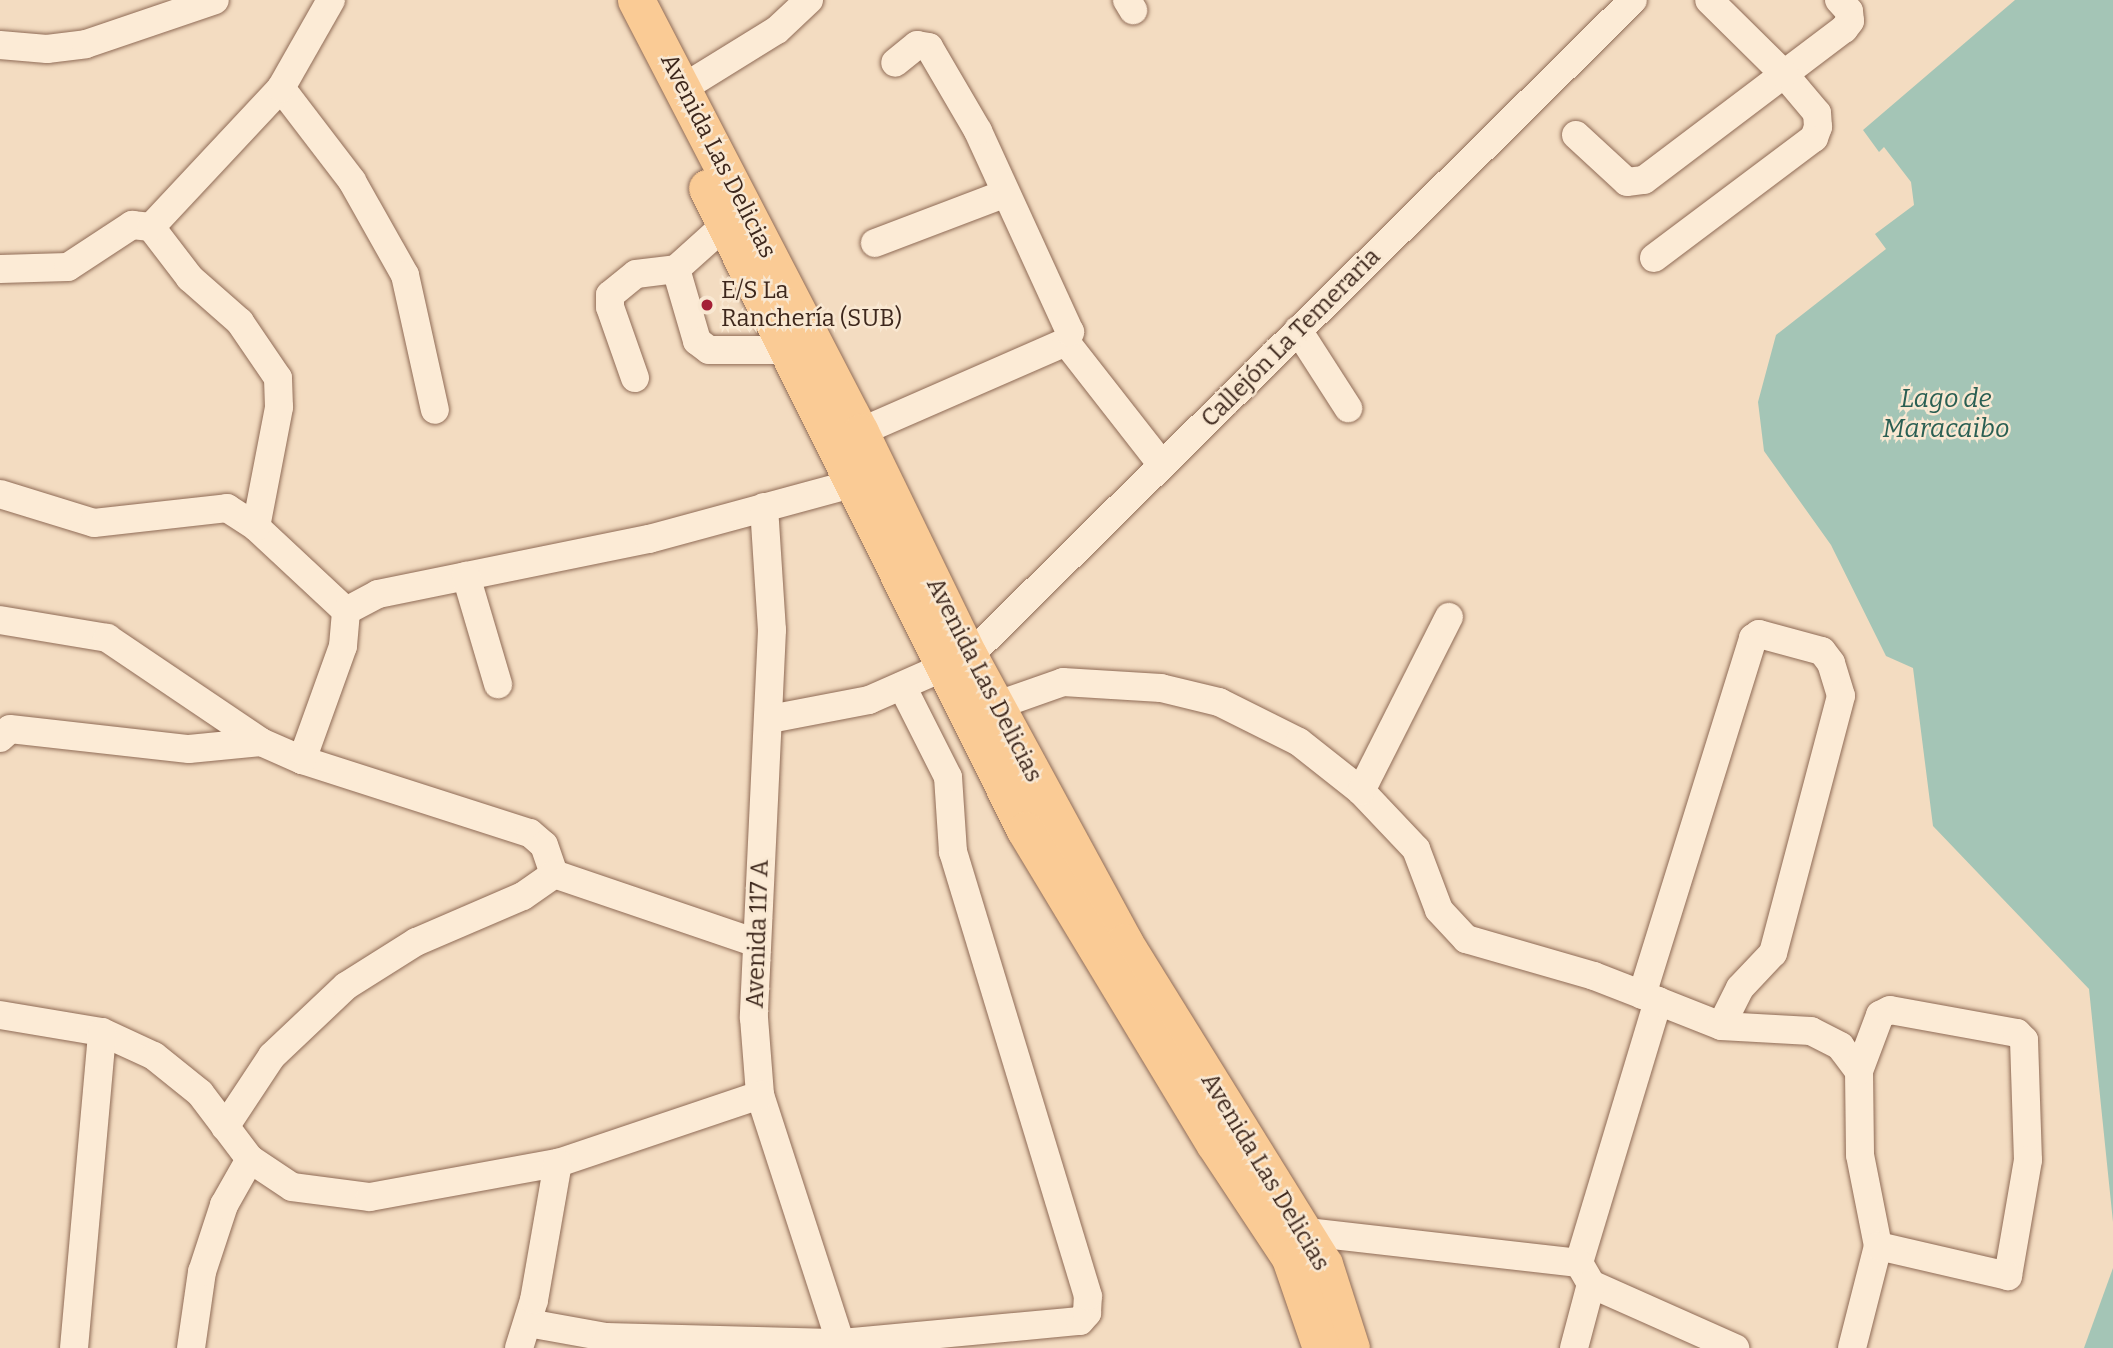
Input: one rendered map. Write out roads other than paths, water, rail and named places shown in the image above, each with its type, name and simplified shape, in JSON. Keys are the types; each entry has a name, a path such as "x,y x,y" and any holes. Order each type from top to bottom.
{"main road":[{"name":"Avenida Las Delicias","path":"613,0 851,484 956,663 995,706 1124,942 1324,1264 1351,1348"},
{"name":"Avenida Las Delicias","path":"636,0 860,432 1025,830 1214,1143 1290,1258 1321,1348"}],"street":[{"path":"0,45 47,49 86,44 215,0"},
{"path":"151,227 281,88 331,0"},
{"path":"683,88 777,30 809,0"},
{"path":"1654,257 1814,138 1817,113 1784,74 1709,0"},
{"path":"1576,135 1627,182 1635,184 1844,29 1850,21 1849,4"},
{"name":"Callejón La Temeraria","path":"956,663 1298,330 1616,6"},
{"path":"895,63 918,45 929,47 978,131 1004,194 1070,323 1066,342 1162,465"},
{"path":"281,88 352,181 405,275 435,410"},
{"path":"875,243 1004,194"},
{"path":"0,269 59,270 78,263 132,225 151,227 190,278 240,322 278,378 279,407 256,527"},
{"path":"635,378 610,307 610,295 636,274 676,270 725,225"},
{"path":"676,270 702,347 785,350"},
{"path":"1298,330 1348,408"},
{"path":"860,432 1066,342"},
{"path":"346,611 378,594 649,539 851,484"},
{"path":"0,494 94,523 227,508 256,527 346,611"},
{"name":"Avenida 117 A","path":"764,507 772,630 770,719 754,1018 760,1096 842,1346"},
{"path":"466,576 498,684"},
{"path":"302,760 343,646 346,611"},
{"path":"1361,792 1449,617"},
{"path":"0,620 107,638 261,742 302,760 530,833 544,845 554,874"},
{"path":"1574,1348 1585,1273 1650,998 1753,638 1759,634 1822,651 1831,663 1841,696 1773,953 1740,988 1721,1026"},
{"path":"770,719 869,700 956,663"},
{"path":"995,706 1063,682 1161,688 1219,702 1299,742 1361,792 1416,849 1440,910 1466,939 1650,998 1721,1026 1775,1026 1811,1031 1840,1046 1859,1071"},
{"path":"558,1163 524,1336 842,1346 1080,1321 1087,1313 1088,1296 953,852 948,777 902,686"},
{"path":"0,738 10,729 189,749 261,742"},
{"path":"554,874 757,943"},
{"path":"225,1127 272,1056 346,986 416,942 523,896 554,874"},
{"path":"1852,1348 1878,1246 1860,1154 1859,1071 1880,1015 1890,1010 2017,1033 2024,1040 2028,1160 2008,1276 1878,1246"},
{"path":"0,1015 102,1032 154,1056 200,1093 250,1159 292,1187 370,1197 558,1163 760,1096"},
{"path":"74,1348 102,1032"},
{"path":"191,1348 202,1272 224,1205 250,1159"},
{"path":"1305,1232 1585,1273 1735,1348"}],"water":[{"name":"Lago de Maracaibo","path":"2015,0 2113,0 2113,1222 2089,989 1933,826 1913,668 1886,656 1831,545 1764,451 1758,402 1776,335 1886,249 1875,234 1914,205 1911,182 1884,147 1879,152 1863,130"},
{"path":"2113,1268 2113,1348 2084,1348"}],"place":[{"name":"E/S La Ranchería (SUB)","path":"707,305"}]}
